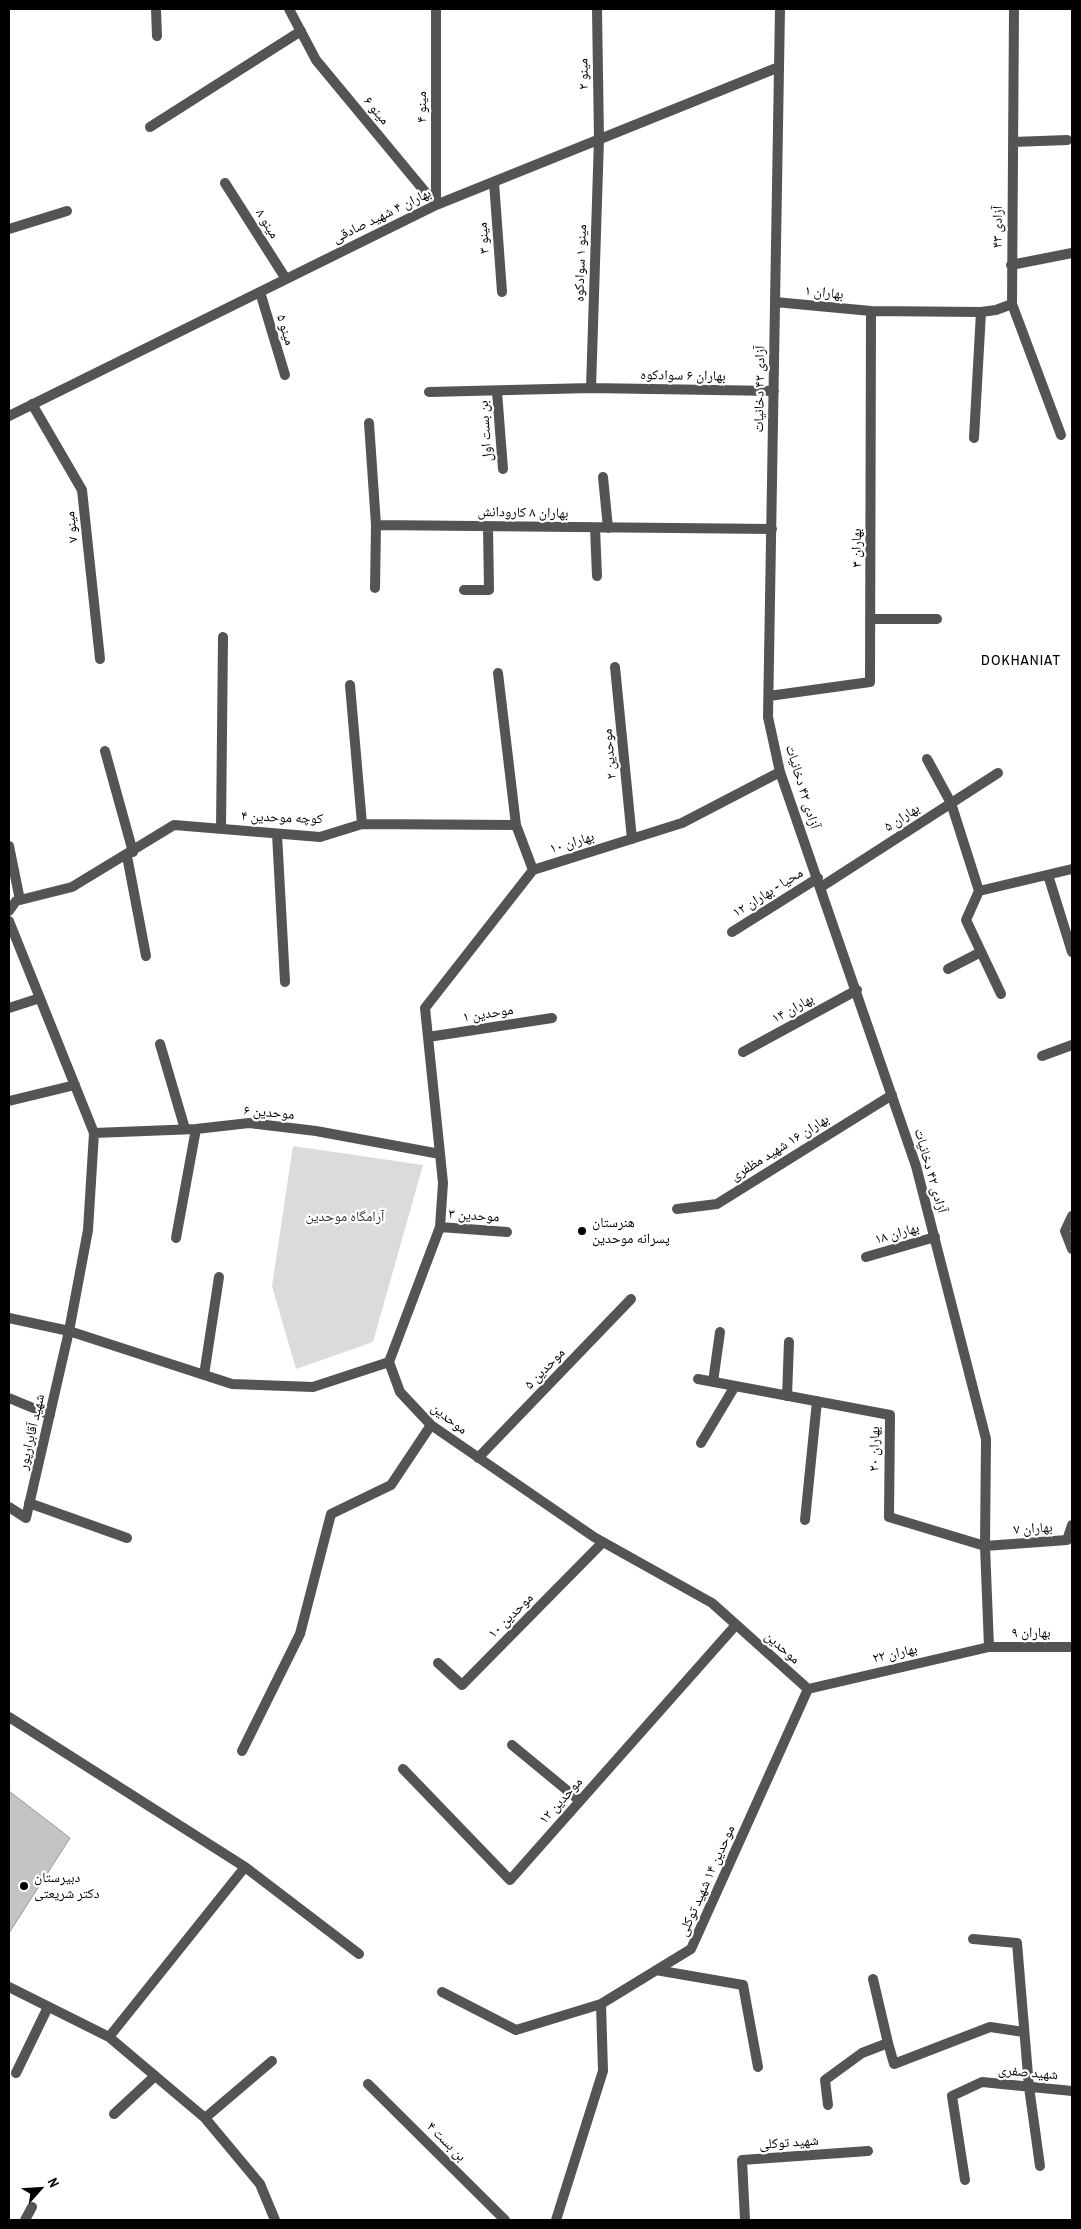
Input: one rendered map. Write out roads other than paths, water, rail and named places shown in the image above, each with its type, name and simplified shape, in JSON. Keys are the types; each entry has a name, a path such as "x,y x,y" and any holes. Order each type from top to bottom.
{"street":[{"path":"156,9 157,36"},
{"name":"مینو ۶","path":"289,9 316,60 436,204"},
{"name":"مینو ۴","path":"436,9 436,204"},
{"name":"مینو ۲","path":"597,9 599,139"},
{"name":"آزادی ۴۲ دخانیات","path":"780,9 768,717 780,772 820,882 916,1166 986,1439 985,1546 989,1646"},
{"name":"آزادی ۴۳","path":"1014,9 1012,304 1061,435"},
{"path":"150,128 301,31"},
{"name":"بهاران ۴ شهید صادقی","path":"9,416 436,204 779,67"},
{"name":"مینو ۱ سوادکوه","path":"591,388 599,139"},
{"path":"1012,142 1067,140"},
{"name":"مینو ۳","path":"494,182 502,292"},
{"name":"مینو ۸","path":"225,183 286,279"},
{"path":"9,229 66,211"},
{"path":"1011,265 1072,253"},
{"name":"مینو ۵","path":"260,292 284,375"},
{"name":"بهاران ۱","path":"775,302 871,311"},
{"path":"871,311 981,312 996,310 1012,304"},
{"name":"بهاران ۳","path":"769,696 870,682 871,311"},
{"path":"974,438 981,312"},
{"name":"بهاران ۶ سوادکوه","path":"428,392 497,392 591,388 774,391"},
{"name":"بن بست اول","path":"497,392 503,469"},
{"name":"مینو ۷","path":"32,404 82,490 100,659"},
{"path":"370,423 376,525 375,588"},
{"path":"603,477 608,528"},
{"name":"بهاران ۸ کارودانش","path":"376,525 772,529"},
{"path":"464,590 489,590 488,526"},
{"path":"595,528 597,576"},
{"path":"870,619 937,619"},
{"path":"221,829 223,637"},
{"name":"موحدین ۲","path":"615,667 632,839"},
{"path":"9,1318 69,1331 232,1384 313,1387 390,1362 440,1227 443,1183 425,1008 533,870 516,825 498,673"},
{"path":"350,686 362,824"},
{"path":"105,751 130,854 146,956"},
{"path":"926,760 951,803 979,891 966,920 1001,994"},
{"name":"بهاران ۱۰","path":"533,870 682,823 780,772"},
{"name":"بهاران ۵","path":"820,882 998,773"},
{"name":"کوچه موحدین ۴","path":"18,900 72,887 130,854 174,825 320,837 362,824 516,825"},
{"path":"277,834 285,982"},
{"path":"9,846 18,900 9,911"},
{"path":"979,891 1072,869"},
{"path":"1048,875 1072,950"},
{"name":"محیا - بهاران ۱۲","path":"732,932 820,882"},
{"path":"9,921 94,1132"},
{"path":"948,968 981,952"},
{"name":"بهاران ۱۴","path":"743,1052 857,990"},
{"path":"9,1008 40,998"},
{"name":"موحدین ۱","path":"428,1037 552,1018"},
{"path":"160,1044 191,1129 176,1238"},
{"path":"1042,1056 1072,1045"},
{"path":"9,1101 75,1085"},
{"name":"بهاران ۱۶ شهید مظفری","path":"677,1209 717,1204 892,1095"},
{"name":"موحدین ۶","path":"94,1132 191,1129 249,1123 316,1131 440,1154"},
{"name":"شهید آقابرارپور","path":"30,1503 69,1331 88,1230 94,1132"},
{"path":"1072,1216 1065,1230 1072,1249"},
{"name":"موحدین ۳","path":"440,1227 507,1232"},
{"name":"بهاران ۱۸","path":"866,1258 935,1237"},
{"path":"204,1375 219,1277"},
{"name":"موحدین ۵","path":"478,1458 631,1299"},
{"path":"713,1382 720,1332"},
{"path":"787,1396 789,1342"},
{"name":"موحدین","path":"390,1362 400,1392 431,1425 603,1542 712,1603 735,1626 808,1689"},
{"name":"بهاران ۲۰","path":"698,1379 890,1415 889,1517 985,1546"},
{"path":"700,1443 735,1386"},
{"path":"9,1398 50,1415"},
{"path":"805,1520 817,1401"},
{"path":"242,1751 300,1634 331,1514 391,1485 431,1425"},
{"path":"9,1507 26,1518 30,1503 127,1538"},
{"name":"بهاران ۷","path":"985,1546 1067,1540 1072,1525"},
{"name":"موحدین ۱۰","path":"438,1664 462,1685 603,1542"},
{"name":"موحدین ۱۲","path":"403,1769 510,1880 735,1626"},
{"name":"بهاران ۹","path":"989,1646 1072,1647"},
{"name":"بهاران ۲۲","path":"808,1689 989,1646"},
{"name":"موحدین ۱۴ شهید توکلی","path":"442,1992 516,2030 601,2004 691,1949 808,1689"},
{"path":"9,1717 245,1868 359,1954"},
{"path":"512,1745 580,1801"},
{"path":"109,2037 245,1868"},
{"path":"973,1939 1018,1944 1029,2087 1040,2166"},
{"path":"656,1970 743,1985 758,2067"},
{"path":"873,1979 894,2064 990,2027 1024,2032"},
{"path":"9,1987 109,2037 204,2118 260,2184 275,2220"},
{"path":"556,2220 602,2070 601,2004"},
{"path":"16,2073 48,2007"},
{"path":"828,2105 824,2080 862,2053 888,2043"},
{"path":"204,2118 272,2060"},
{"path":"114,2114 155,2076"},
{"name":"شهید صفری","path":"965,2180 952,2096 982,2082 1072,2091"},
{"name":"بن بست ۴","path":"368,2084 505,2220"},
{"name":"شهید توکلی","path":"745,2220 742,2160 868,2151"},
{"path":"26,2220 32,2207"}],"place":[{"name":"هنرستان پسرانه موحدین","path":"582,1231"},
{"name":"دبیرستان دکتر شریعتی","path":"24,1886"}],"district":[{"name":"DOKHANIAT","path":"1021,661"}],"park label":[{"name":"آرامگاه موحدین","path":"345,1217"}]}
